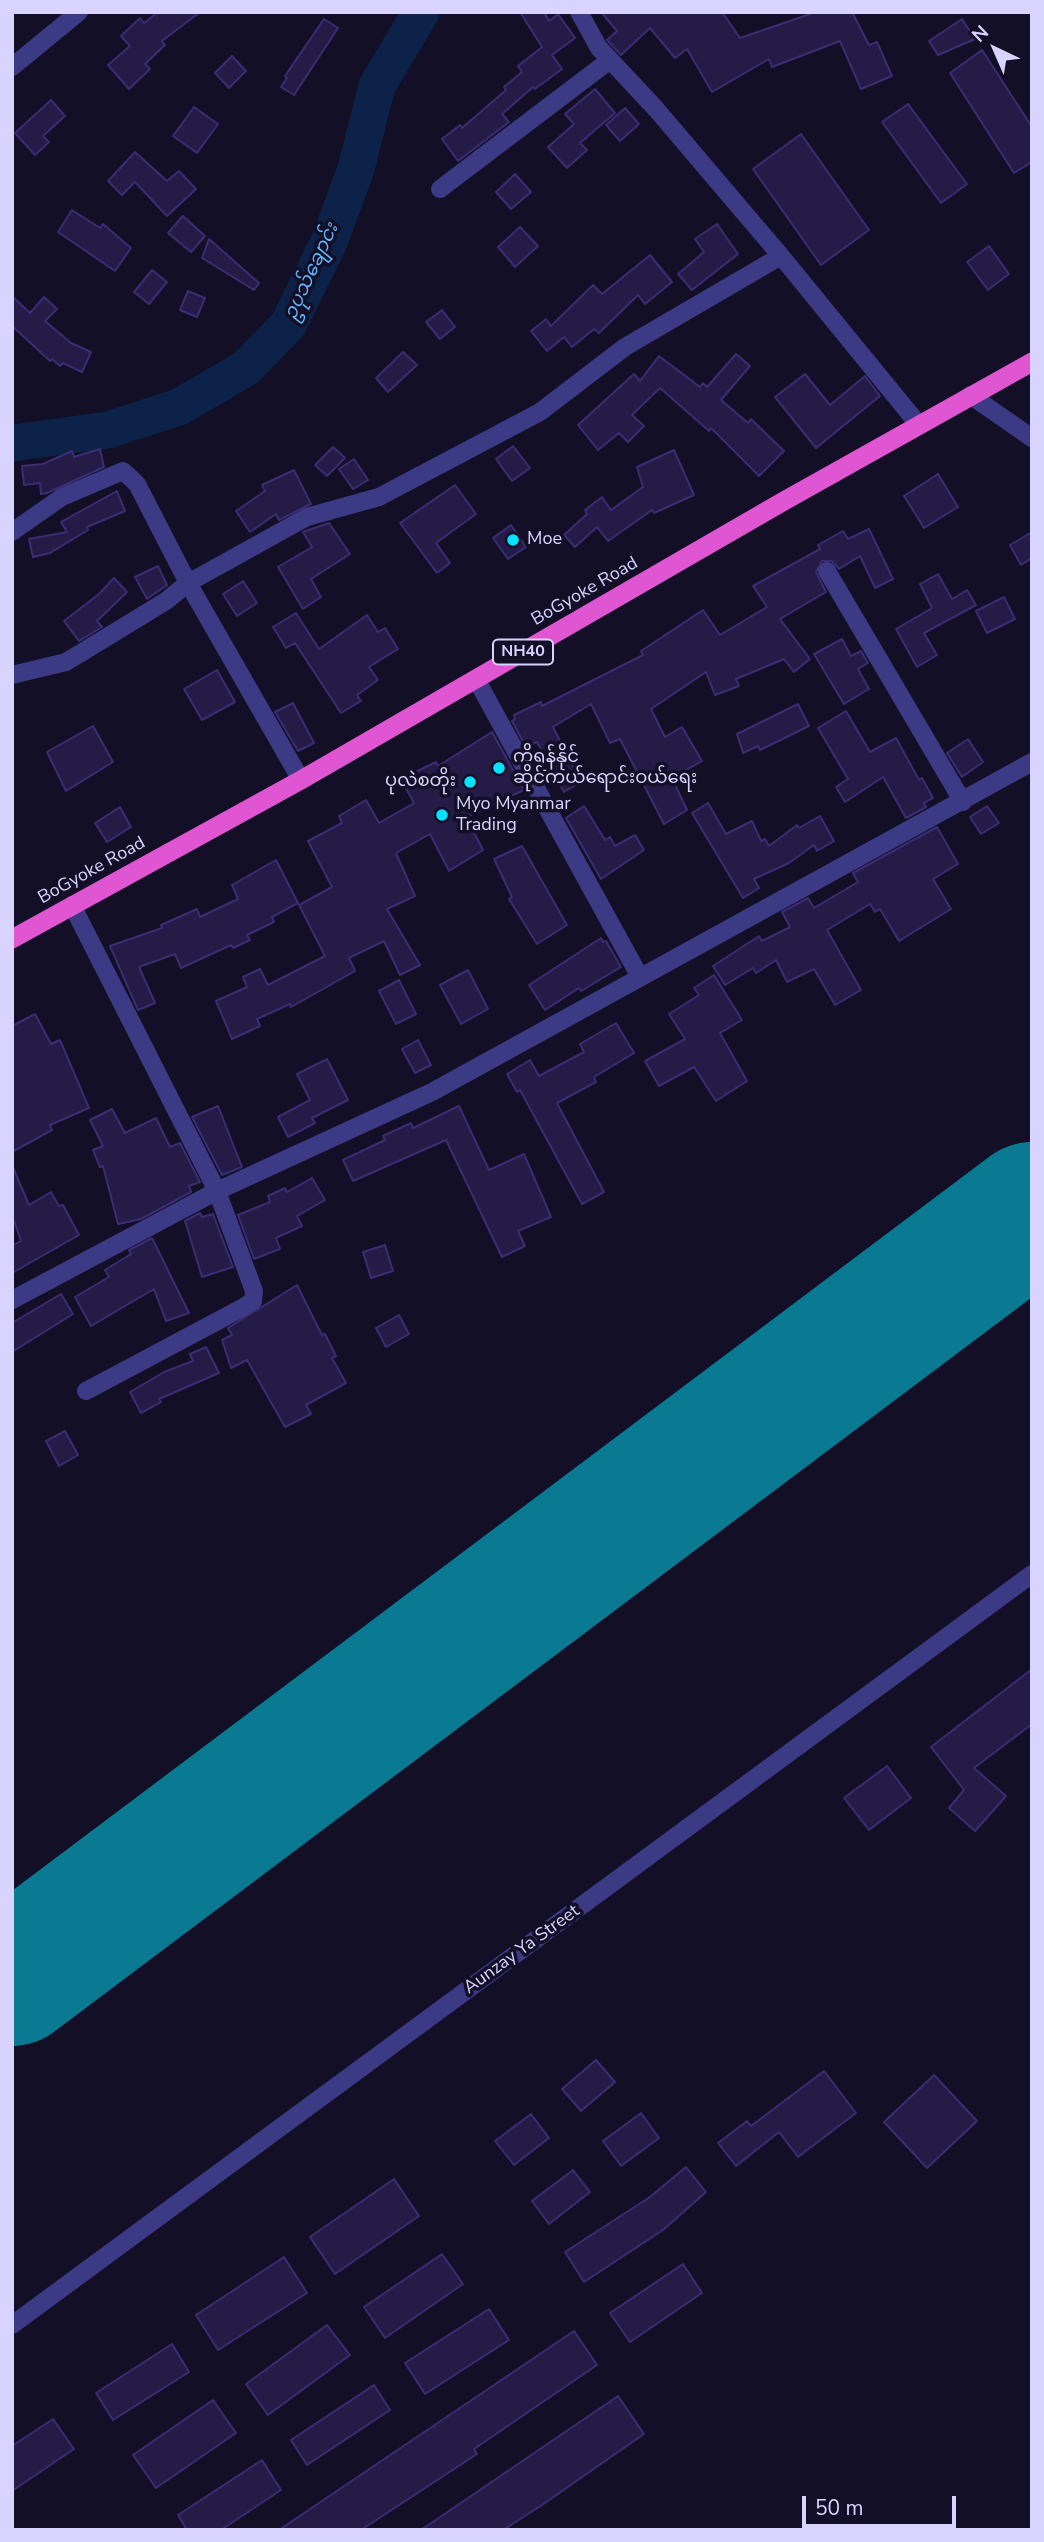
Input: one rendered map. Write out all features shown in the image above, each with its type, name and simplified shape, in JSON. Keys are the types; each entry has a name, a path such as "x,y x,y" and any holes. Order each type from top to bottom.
{"highway":[{"name":"BoGyoke Road","path":"12,939 301,780 970,395 1032,362"}],"street":[{"path":"12,67 79,12"},
{"path":"579,12 599,48 780,256 919,425"},
{"path":"440,189 610,60"},
{"path":"12,675 66,662 166,601 188,583 307,517 379,497 540,412 625,347 780,256"},
{"path":"970,395 1032,438"},
{"path":"12,532 61,497 123,471 137,484 188,583 301,780"},
{"path":"827,571 963,802"},
{"path":"476,679 640,977"},
{"path":"12,1300 217,1191 432,1092 1032,762"},
{"path":"72,905 217,1191 254,1291 253,1301 86,1391"},
{"name":"Aunzay Ya Street","path":"12,2325 1032,1574"}],"building":[{"path":"158,12 200,12 162,41 165,45 145,64 150,69 129,89 108,65 130,46 121,36 140,18 144,23"},
{"path":"520,12 544,12 549,21 558,14 575,38 552,55 562,69 535,89 533,87 502,114 509,122 458,161 442,139 460,125 462,128 506,90 504,87 522,72 518,66 542,47"},
{"path":"601,12 722,12 740,38 816,12 852,12 869,45 877,42 892,76 861,89 840,41 772,67 769,59 712,92 687,49 675,58 650,28 621,55 607,40 617,31"},
{"path":"324,19 338,28 294,95 281,87 287,78 285,76"},
{"path":"962,19 975,39 938,55 929,41"},
{"path":"982,50 1032,127 1032,162 1014,173 950,73"},
{"path":"232,56 246,71 229,88 215,73"},
{"path":"595,89 615,113 580,143 587,150 567,168 548,147 574,124 565,114"},
{"path":"51,100 65,116 43,136 49,142 35,155 15,133"},
{"path":"908,104 967,184 941,203 882,122"},
{"path":"194,107 218,124 197,153 173,136"},
{"path":"625,108 639,124 620,141 606,125"},
{"path":"801,134 869,230 821,265 753,169"},
{"path":"135,152 167,181 179,171 196,189 167,216 135,182 122,195 108,181"},
{"path":"515,174 531,192 511,209 496,192"},
{"path":"72,210 100,228 103,224 131,248 115,271 58,232"},
{"path":"183,216 205,236 191,252 168,233"},
{"path":"717,224 738,254 692,290 678,274 704,252 695,239"},
{"path":"520,227 538,246 515,267 498,247"},
{"path":"209,239 259,283 254,290 202,258"},
{"path":"989,246 1009,274 988,290 967,262"},
{"path":"650,255 672,282 645,304 638,295 599,333 594,329 572,347 564,337 547,351 531,331 546,319 551,326 593,285 602,294"},
{"path":"152,270 167,282 149,304 134,292"},
{"path":"188,291 205,298 197,317 180,310"},
{"path":"12,296 30,313 44,297 57,309 45,321 71,343 91,352 82,372 63,363 60,366 52,359 50,361 12,326"},
{"path":"442,310 455,327 440,339 426,322"},
{"path":"403,352 417,365 388,392 376,378"},
{"path":"736,354 750,366 721,400 748,423 751,419 784,451 759,476 711,428 709,431 660,388 632,415 644,426 628,442 619,433 598,450 578,425 634,374 640,381 659,356 700,387 703,383 707,387"},
{"path":"805,374 830,405 865,376 880,396 816,448 775,397"},
{"path":"513,446 530,468 512,481 496,459"},
{"path":"333,447 345,458 327,476 315,465"},
{"path":"100,449 104,467 47,493 41,494 40,483 24,485 22,466 43,464 72,451 74,457"},
{"path":"674,450 694,495 654,513 652,510 608,541 597,527 575,547 564,535 587,514 585,510 602,497 611,510 643,487 637,467"},
{"path":"354,459 368,480 353,489 339,469"},
{"path":"294,470 311,504 279,520 276,514 250,532 236,511 265,491 262,485"},
{"path":"938,474 958,507 924,528 904,496"},
{"path":"455,485 476,514 436,543 450,563 437,573 400,523"},
{"path":"117,491 125,511 87,527 88,530 50,553 33,557 29,539 67,532 61,522"},
{"path":"329,523 350,554 311,579 321,597 303,609 278,567 312,547 303,532"},
{"path":"511,525 526,547 508,559 493,538"},
{"path":"869,529 893,579 875,588 860,556 839,569 832,561 822,561 816,572 826,592 780,619 810,659 794,672 784,659 736,679 739,686 715,695 706,672 651,709 665,737 682,727 702,761 672,778 687,810 664,824 620,739 610,743 591,704 553,727 581,782 564,792 537,742 526,747 512,721 515,719 514,715 541,702 542,706 643,655 641,651 703,610 720,635 767,607 753,586 820,549 818,545 843,531 848,539"},
{"path":"1032,532 1032,558 1021,565 1010,545"},
{"path":"158,566 167,585 147,599 135,577"},
{"path":"938,574 952,599 967,590 976,605 924,633 937,655 917,667 896,629 932,608 920,584"},
{"path":"114,578 127,592 97,621 102,627 79,641 64,621 99,594"},
{"path":"243,581 257,603 237,616 223,594"},
{"path":"1004,597 1015,619 987,633 976,611"},
{"path":"296,613 319,649 367,615 378,632 385,628 398,649 369,667 378,680 357,695 361,701 341,713 295,643 286,648 273,627"},
{"path":"842,639 851,656 861,651 868,663 858,669 869,689 844,704 814,654"},
{"path":"217,670 235,702 202,720 184,689"},
{"path":"293,703 314,743 298,751 275,712"},
{"path":"798,704 809,726 760,750 758,746 743,753 737,734"},
{"path":"846,711 870,752 896,738 919,780 922,778 933,798 924,803 926,807 906,818 883,777 845,802 836,787 848,779 818,728"},
{"path":"93,726 113,762 66,791 47,752"},
{"path":"492,732 524,790 466,817 483,850 449,871 430,834 396,853 415,896 387,909 420,965 400,975 384,941 349,958 355,971 291,1007 290,1004 257,1019 260,1026 232,1039 216,1001 247,987 243,977 260,969 268,985 325,956 299,905 332,887 308,841 342,823 339,816 366,800 379,823 414,803 401,779 436,762 438,766"},
{"path":"968,739 983,762 962,777 947,753"},
{"path":"708,803 726,834 752,821 761,841 765,839 769,846 797,825 799,828 820,816 834,841 817,851 814,845 789,863 754,879 759,888 743,898 692,813"},
{"path":"584,806 605,840 610,837 615,846 635,835 644,850 601,879 566,818"},
{"path":"987,806 999,823 981,834 970,817"},
{"path":"120,807 131,827 107,842 95,823"},
{"path":"937,827 958,864 933,879 951,909 899,941 880,909 875,912 870,904 827,930 861,990 835,1005 814,969 787,982 776,960 756,973 753,968 725,985 713,966 759,936 762,941 790,927 782,912 808,898 814,908 858,882 853,873"},
{"path":"522,846 567,925 537,944 509,899 512,897 494,859"},
{"path":"276,860 298,903 272,917 274,922 247,935 250,940 233,948 231,945 181,968 175,954 139,967 155,1003 138,1010 110,946 162,928 161,925 197,909 200,917 238,899 232,885"},
{"path":"601,938 603,942 606,941 621,967 581,991 579,988 545,1010 529,985"},
{"path":"468,970 488,1009 461,1024 440,985"},
{"path":"714,975 742,1020 720,1033 747,1081 716,1101 694,1067 659,1086 645,1061 685,1039 669,1014 699,995 694,988"},
{"path":"399,980 416,1014 396,1024 379,991"},
{"path":"35,1014 51,1044 60,1040 89,1108 50,1125 52,1130 12,1152 12,1026"},
{"path":"616,1023 634,1053 594,1077 596,1082 557,1103 604,1192 582,1204 520,1090 517,1092 507,1074 530,1060 539,1076 584,1052 580,1044"},
{"path":"418,1040 431,1065 415,1073 402,1049"},
{"path":"327,1059 348,1100 312,1118 315,1123 288,1137 278,1117 310,1100 297,1074"},
{"path":"218,1106 242,1167 222,1175 192,1117"},
{"path":"459,1106 489,1170 524,1154 551,1217 518,1231 525,1246 502,1257 446,1140 353,1181 343,1160 385,1140 383,1136 411,1123 413,1128"},
{"path":"112,1109 125,1133 156,1118 170,1147 180,1143 200,1182 189,1186 191,1192 141,1219 118,1224 103,1166 100,1167 93,1150 103,1146 90,1120"},
{"path":"12,1165 29,1205 51,1192 59,1206 63,1205 79,1235 12,1273 12,1246 21,1241 12,1215"},
{"path":"312,1178 325,1200 297,1216 302,1226 276,1238 280,1249 254,1259 238,1215 270,1202 268,1196 285,1188 287,1192"},
{"path":"200,1213 202,1217 213,1214 233,1267 202,1277 185,1221"},
{"path":"152,1238 189,1313 166,1321 154,1289 91,1326 75,1297 109,1277 105,1270 131,1254 129,1250"},
{"path":"385,1245 393,1271 371,1278 363,1252"},
{"path":"297,1285 322,1335 325,1334 336,1356 332,1358 346,1383 306,1405 311,1414 285,1427 247,1360 231,1368 222,1340 232,1335 228,1328"},
{"path":"61,1294 73,1314 12,1352 12,1323"},
{"path":"399,1315 409,1334 386,1347 376,1328"},
{"path":"206,1347 219,1373 159,1399 161,1402 141,1413 130,1392 164,1372 193,1361 190,1354"},
{"path":"65,1431 78,1455 59,1466 46,1441"},
{"path":"1032,1669 1032,1724 974,1768 1006,1796 975,1831 949,1808 964,1790 931,1747"},
{"path":"887,1766 911,1798 869,1830 844,1798"},
{"path":"596,2060 615,2082 581,2111 562,2089"},
{"path":"824,2071 856,2113 798,2157 779,2132 736,2166 718,2143 747,2121 751,2126"},
{"path":"934,2075 977,2121 927,2168 884,2122"},
{"path":"641,2113 659,2138 621,2166 603,2141"},
{"path":"531,2114 549,2138 514,2165 495,2141"},
{"path":"686,2167 706,2192 663,2230 584,2282 565,2252 650,2197"},
{"path":"573,2170 590,2192 549,2224 532,2201"},
{"path":"394,2179 419,2216 335,2274 310,2237"},
{"path":"442,2254 463,2284 385,2338 364,2307"},
{"path":"284,2257 307,2293 218,2350 196,2315"},
{"path":"683,2264 702,2293 630,2342 610,2313"},
{"path":"489,2309 509,2340 425,2394 405,2363"},
{"path":"327,2325 350,2355 268,2415 246,2384"},
{"path":"574,2331 597,2365 474,2449 477,2454 361,2530 279,2530"},
{"path":"172,2344 189,2372 113,2420 96,2393"},
{"path":"374,2385 390,2410 307,2465 291,2440"},
{"path":"618,2396 644,2434 542,2505 503,2530 421,2530"},
{"path":"213,2400 236,2433 156,2488 133,2455"},
{"path":"53,2419 74,2449 12,2491 12,2446"},
{"path":"262,2460 281,2490 221,2530 187,2530 178,2515"}],"waterway":[{"name":"ဥပုသ်ချောင်း","path":"12,443 108,430 179,407 246,368 288,325 329,242 356,169 377,86 421,12"}],"runway":[{"path":"12,1977 1032,1211"}],"place":[{"name":"Moe","path":"513,540"},
{"name":"ကိုရန်နိုင် ဆိုင်ကယ်ရောင်းဝယ်ရေး","path":"499,768"},
{"name":"ပုလဲစတိုး","path":"470,782"},
{"name":"Myo Myanmar Trading","path":"442,815"}]}
